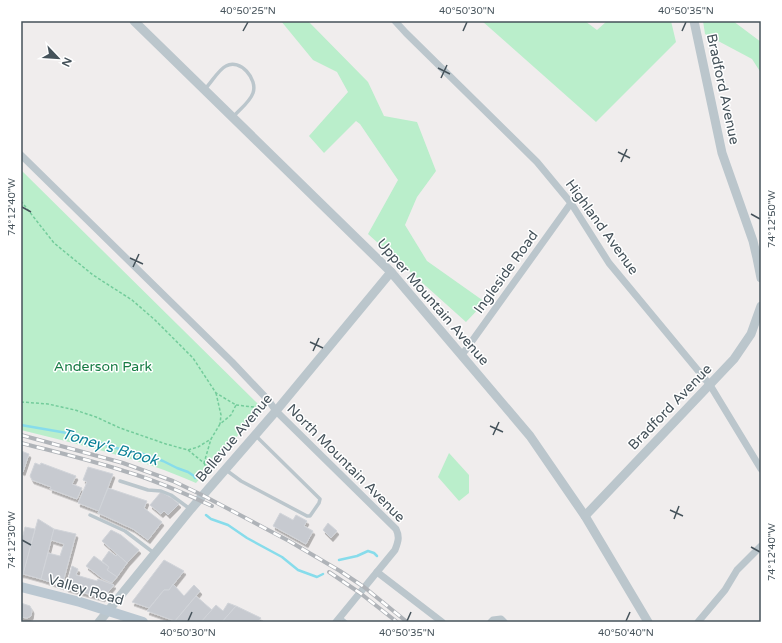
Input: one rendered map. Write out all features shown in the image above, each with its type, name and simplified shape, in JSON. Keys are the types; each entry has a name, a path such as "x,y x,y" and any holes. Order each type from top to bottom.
{"main road":[{"name":"Valley Road","path":"21,587 109,610 143,622"}],"street":[{"name":"Upper Mountain Avenue","path":"134,21 391,272 462,355 530,436 585,516 648,622"},
{"name":"Highland Avenue","path":"396,21 406,33 537,162 571,203 609,263 710,385 761,469"},
{"name":"Bradford Avenue","path":"694,21 722,153 753,241 758,258 761,278"},
{"name":"North Mountain Avenue","path":"21,155 226,357 269,401 276,411 396,529 399,541 395,550 377,572"},
{"name":"Ingleside Road","path":"462,355 571,203"},
{"name":"Bellevue Avenue","path":"99,622 191,509 276,411 391,272"},
{"name":"Bradford Avenue","path":"585,516 734,359 751,334 761,306"},
{"path":"698,622 725,590 737,570 761,546"},
{"path":"340,620 377,572 442,622"},
{"path":"490,622 501,619 504,622"}],"lane":[{"path":"204,90 226,66 231,64 244,68 252,80 254,88 253,93 249,100 232,118"},
{"path":"226,470 241,481 307,516 310,516 320,503 320,499 255,435"},
{"path":"120,481 148,490 161,491 171,495 191,509"},
{"path":"90,515 125,531 155,554"}],"path":[{"path":"21,201 54,243 93,275 132,300 171,335 193,358 216,393 221,415 220,424"},
{"path":"216,393 236,405 262,408 269,401"},
{"path":"21,402 48,404 75,410 96,417 120,428 188,450 204,463 209,473"},
{"path":"204,463 211,439 220,424 231,414 236,405"},
{"path":"188,450 198,447 211,439"}],"green space":[{"path":"281,21 308,21 368,82 384,116 417,122 436,171 417,197 405,225 427,261 485,302 466,322 368,234 398,180 360,124 356,121 324,153 309,136 348,92 337,72 313,60"},
{"path":"482,21 585,21 597,30 607,21 671,21 676,42 596,122"},
{"path":"703,21 733,21 761,42 761,73 752,59 705,34"},
{"name":"Anderson Park","path":"21,170 262,408 196,483 132,459 21,430"},
{"path":"449,453 469,475 469,493 459,501 438,477"}],"building":[{"path":"21,451 29,454 23,472 21,471"},
{"path":"35,463 40,465 41,463 76,476 72,484 82,488 77,499 50,489 51,487 32,480 30,476"},
{"path":"88,467 113,474 99,511 78,503 87,482 83,480"},
{"path":"108,488 147,501 144,508 162,522 148,540 133,529 98,513"},
{"path":"161,492 179,504 168,515 164,511 161,514 150,505"},
{"path":"280,513 293,520 296,515 307,521 304,526 313,531 306,544 273,526"},
{"path":"38,519 54,529 41,579 23,574"},
{"path":"328,523 337,531 331,538 323,530"},
{"path":"25,527 35,529 23,574 21,574 21,543"},
{"path":"54,529 76,534 62,586 41,579 48,553 60,556 64,544 51,540"},
{"path":"111,530 121,535 139,550 127,563 102,541"},
{"path":"109,551 116,556 117,554 127,563 117,577 107,570 109,567 102,561"},
{"path":"94,556 109,567 107,570 117,577 112,583 103,579 86,566"},
{"path":"164,560 184,571 169,590 164,590 149,608 132,602"},
{"path":"72,566 78,569 76,575 97,581 98,579 114,585 103,598 66,588"},
{"path":"173,584 184,596 194,585 200,591 175,621 147,611 164,590 169,590"},
{"path":"196,596 212,610 201,622 175,621"},
{"path":"21,603 30,606 32,610 31,616 27,618 21,617"},
{"path":"228,603 236,606 222,622 201,622 216,605 223,611"},
{"path":"236,606 261,618 258,622 222,622"}],"waterway":[{"name":"Toney's Brook","path":"21,425 67,433 123,450 140,453 188,472 195,478"},
{"name":"Toney's Brook","path":"206,515 211,519 228,525 247,538 282,557 298,570 317,577 323,574"},
{"name":"Toney's Brook","path":"339,560 357,556 368,551 377,556"}],"railway":[{"path":"21,435 123,463 173,481 204,496 289,541 340,571 364,587 407,622"},
{"path":"21,443 147,478 212,506"},
{"path":"329,572 360,593 397,622"}]}
